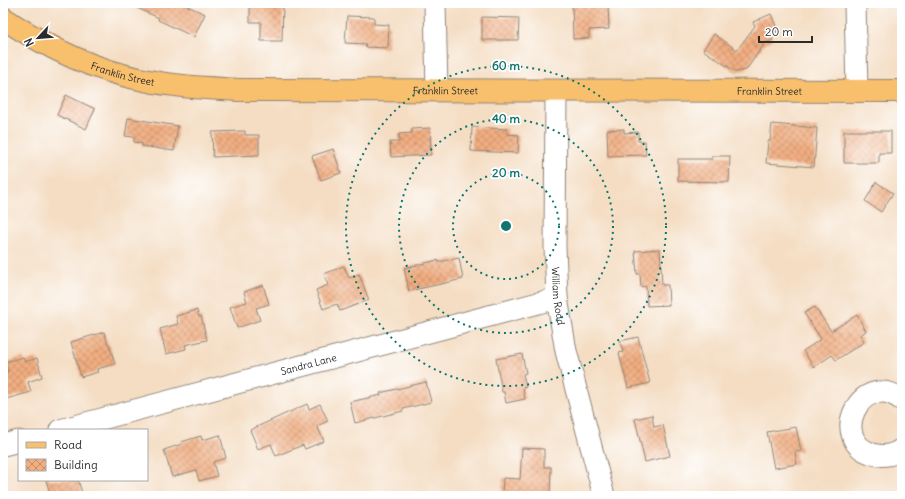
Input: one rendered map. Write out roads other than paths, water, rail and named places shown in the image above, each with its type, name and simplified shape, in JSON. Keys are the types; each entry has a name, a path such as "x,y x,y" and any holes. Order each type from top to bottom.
{"main road":[{"name":"Franklin Street","path":"3,18 47,46 67,55 116,73 163,84 241,90 902,91"}],"street":[{"path":"435,3 437,90"},
{"path":"855,3 857,91"},
{"name":"William Road","path":"556,91 555,252 557,298 566,351 604,496"},
{"name":"Sandra Lane","path":"64,429 557,298"},
{"path":"902,400 888,393 869,396 855,408 852,413 851,425 853,437 856,443 871,454 883,456 902,449"},
{"path":"3,445 18,441"}]}
